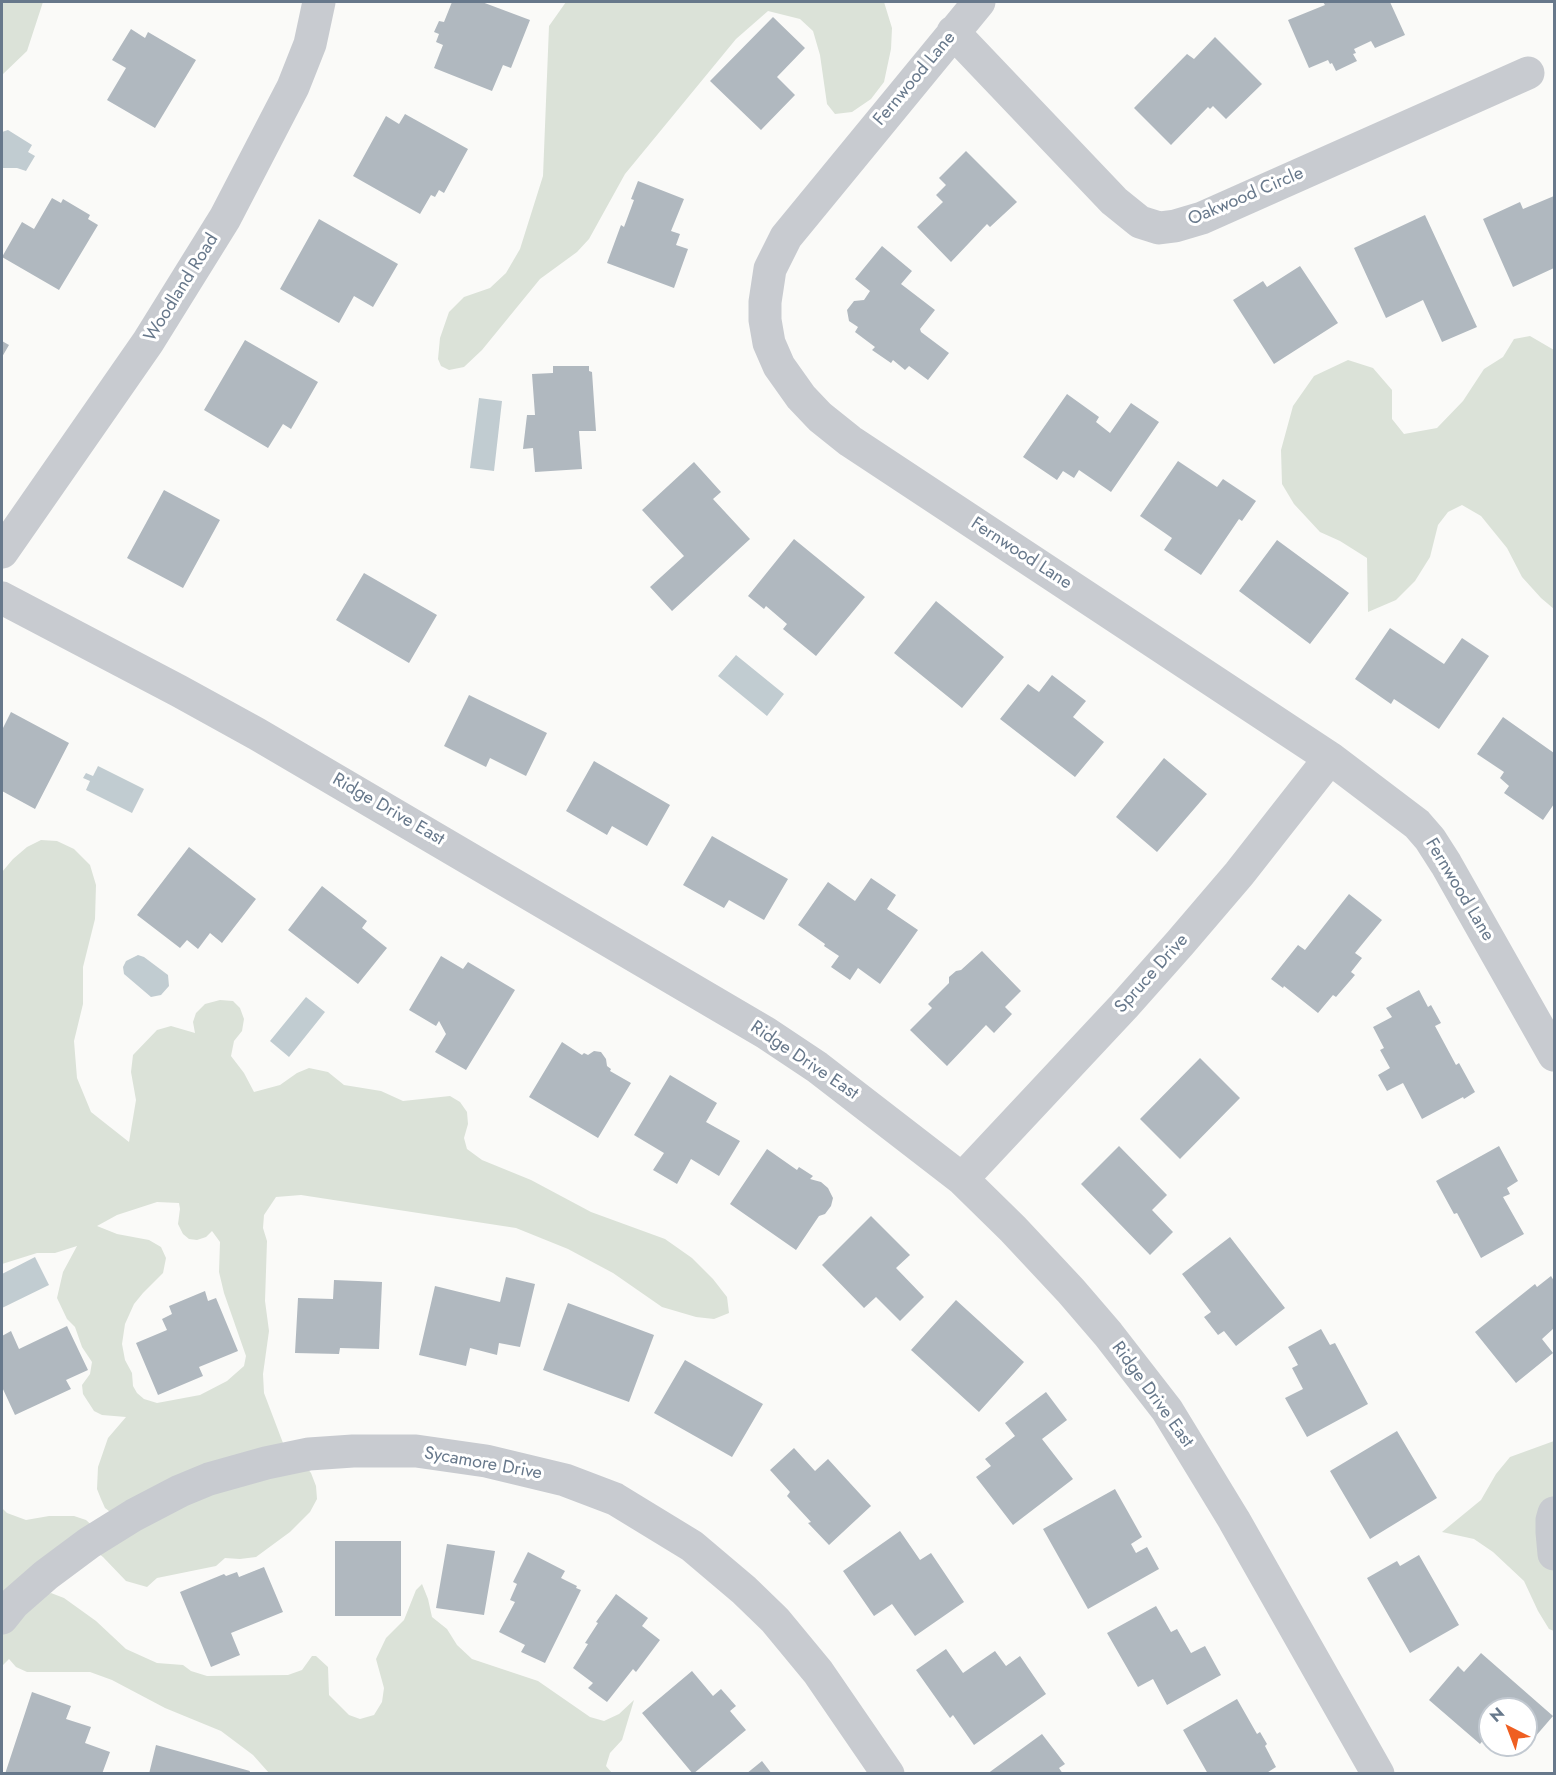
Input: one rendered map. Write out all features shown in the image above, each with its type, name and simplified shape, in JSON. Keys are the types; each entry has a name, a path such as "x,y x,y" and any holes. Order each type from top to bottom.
{"street":[{"name":"Woodland Road","path":"2,552 148,342 225,218 293,87 310,44 319,2"},
{"name":"Fernwood Lane","path":"979,2 803,215 777,255 767,282 765,321 769,343 779,366 801,397 820,417 850,441 1330,758 1403,811 1430,839 1554,1054"},
{"name":"Oakwood Circle","path":"953,32 1114,201 1140,222 1159,228 1202,218 1528,73"},
{"name":"Ridge Drive East","path":"2,598 257,734 766,1033 817,1067 963,1179 1071,1291 1167,1410 1234,1520 1378,1773"},
{"name":"Spruce Drive","path":"963,1179 1180,943 1239,874 1330,758"},
{"name":"Sycamore Drive","path":"2,1618 14,1603 46,1575 89,1543 134,1515 209,1479 309,1454 353,1451 416,1451 486,1461 565,1480 615,1498 692,1546 775,1620 818,1672 888,1773"},
{"path":"1554,1513 1552,1532 1554,1554"}],"shaded area":[{"path":"2,2 43,2 27,51 2,75"},
{"path":"566,2 884,2 892,28 891,49 884,82 871,99 852,112 835,114 827,104 820,55 813,31 800,19 768,11 736,39 625,174 589,239 577,252 540,279 482,350 464,367 449,370 441,366 438,359 440,338 449,312 464,297 490,288 506,273 520,249 543,176 549,26"},
{"path":"8,130 32,145 28,152 35,156 26,171 17,168 2,168 2,132"},
{"path":"1530,336 1554,350 1554,609 1522,577 1507,548 1481,516 1462,505 1448,512 1438,525 1430,557 1415,581 1396,600 1368,612 1367,558 1340,541 1320,532 1294,504 1282,484 1281,450 1293,406 1314,376 1348,360 1373,368 1392,390 1392,419 1404,434 1437,428 1463,401 1484,369 1503,357 1514,339"},
{"path":"479,398 502,401 494,471 470,468"},
{"path":"736,655 784,694 767,716 718,676"},
{"path":"98,766 144,789 132,813 86,790 90,781 83,778 86,773 93,776"},
{"path":"41,840 57,841 74,849 90,865 96,885 95,919 83,967 83,1004 74,1041 77,1078 91,1112 129,1142 136,1100 131,1072 133,1055 157,1030 171,1026 195,1033 193,1022 196,1013 205,1004 220,1000 233,1001 240,1008 244,1019 242,1031 234,1041 231,1056 244,1073 254,1092 280,1085 309,1068 328,1072 344,1085 381,1091 403,1101 450,1096 460,1102 467,1112 468,1124 464,1138 467,1149 482,1160 531,1180 591,1212 665,1239 692,1258 713,1279 727,1297 729,1313 714,1319 696,1317 662,1307 613,1273 568,1249 516,1228 301,1195 276,1197 264,1215 263,1228 267,1241 265,1301 269,1331 263,1374 264,1393 283,1443 292,1450 311,1473 316,1486 317,1499 310,1512 290,1532 256,1557 225,1558 216,1566 157,1578 147,1587 126,1581 103,1557 82,1540 30,1600 51,1593 64,1598 96,1621 126,1649 157,1663 183,1665 191,1671 207,1676 288,1675 302,1670 312,1656 316,1656 328,1667 329,1695 349,1715 360,1719 374,1715 382,1702 384,1688 376,1659 386,1638 404,1620 416,1590 422,1584 432,1617 447,1629 457,1645 472,1659 538,1681 590,1717 604,1721 619,1714 634,1700 622,1740 610,1753 606,1766 612,1773 269,1773 253,1755 221,1731 165,1708 112,1680 90,1672 27,1672 16,1667 9,1659 2,1666 2,1508 7,1513 26,1520 49,1516 74,1516 86,1520 97,1530 114,1515 105,1508 97,1489 98,1467 108,1438 126,1417 102,1415 94,1411 83,1394 82,1385 90,1374 92,1362 82,1347 75,1327 67,1319 57,1298 63,1272 77,1246 55,1253 37,1253 2,1264 2,872 27,847","holes":["157,1202 179,1203 178,1224 183,1234 189,1239 197,1240 206,1237 212,1231 220,1242 219,1272 246,1356 244,1366 227,1381 200,1395 157,1403 144,1399 137,1393 133,1386 132,1373 125,1360 122,1344 125,1324 134,1304 163,1273 166,1258 161,1247 149,1240 117,1234 97,1226 117,1215"]},
{"path":"138,955 168,975 169,986 161,995 151,997 124,974 123,967 126,961"},
{"path":"306,997 325,1012 289,1057 270,1041"},
{"path":"35,1257 49,1285 2,1308 2,1274"},
{"path":"1554,1441 1554,1631 1549,1629 1538,1611 1524,1581 1493,1552 1474,1539 1442,1532 1481,1500 1496,1474 1510,1457"}],"building":[{"path":"452,2 482,2 530,20 511,68 503,65 492,91 434,68 443,45 436,42 439,34 434,32 439,21 444,22"},
{"path":"1323,2 1390,2 1405,35 1375,48 1371,41 1354,49 1356,53 1353,54 1357,61 1336,71 1328,60 1309,68 1288,20 1325,5"},
{"path":"773,17 805,48 777,77 795,95 761,130 710,81"},
{"path":"131,29 145,38 148,32 196,60 155,128 107,100 126,68 112,60"},
{"path":"1215,37 1262,84 1226,119 1213,106 1210,109 1208,107 1171,145 1134,108 1187,54 1194,59"},
{"path":"405,114 468,149 444,193 439,190 435,197 431,195 420,214 353,176 386,116 399,124"},
{"path":"966,151 1017,202 990,227 987,224 951,262 917,227 943,202 936,195 946,185 939,178"},
{"path":"638,181 684,199 671,231 680,234 676,245 688,249 674,288 607,263 621,225 624,227"},
{"path":"1554,196 1554,268 1513,287 1483,219 1520,202 1523,209"},
{"path":"52,198 61,203 63,199 90,215 88,219 98,225 59,290 2,257 22,222 34,229"},
{"path":"1425,215 1477,327 1442,342 1423,300 1386,318 1354,248"},
{"path":"319,219 398,264 373,307 354,296 339,323 280,289"},
{"path":"882,246 912,271 901,284 935,310 920,329 949,353 928,380 909,366 905,370 893,360 891,363 872,350 875,347 855,332 858,327 849,321 847,310 854,301 864,300 870,291 855,279"},
{"path":"1300,266 1338,323 1274,364 1233,300 1263,281 1267,287"},
{"path":"245,340 318,382 291,429 283,424 268,448 204,410"},
{"path":"2,341 9,345 2,357"},
{"path":"553,366 589,366 589,371 592,372 596,431 579,431 582,469 535,472 533,448 523,449 527,415 535,415 532,374 553,373"},
{"path":"1067,394 1099,417 1096,422 1110,433 1131,403 1159,422 1111,492 1079,470 1074,478 1063,471 1057,480 1023,457"},
{"path":"1178,461 1217,487 1223,479 1256,501 1242,521 1239,519 1201,575 1164,550 1172,538 1140,516"},
{"path":"694,462 721,492 713,499 750,539 672,611 650,587 684,556 642,510"},
{"path":"164,490 220,520 183,588 127,558"},
{"path":"794,539 865,597 816,656 783,629 787,624 766,606 764,609 748,596"},
{"path":"1277,540 1349,593 1310,644 1239,591"},
{"path":"364,573 437,615 409,663 336,620"},
{"path":"936,601 1004,657 962,708 894,653"},
{"path":"1390,628 1444,664 1462,638 1489,656 1439,729 1394,699 1391,704 1355,679"},
{"path":"1052,675 1086,701 1073,717 1104,742 1075,777 1000,719 1028,684 1039,692"},
{"path":"469,695 547,733 526,776 490,758 486,767 444,746"},
{"path":"11,712 69,743 35,809 2,791 2,730"},
{"path":"1503,717 1554,753 1554,804 1543,820 1504,793 1509,786 1500,778 1504,772 1477,754"},
{"path":"1164,758 1207,794 1157,852 1116,817"},
{"path":"594,761 670,805 647,846 612,826 607,835 566,811"},
{"path":"712,836 788,879 764,920 729,900 724,908 683,885"},
{"path":"189,847 256,899 222,943 210,933 198,949 187,940 180,948 137,915"},
{"path":"871,878 896,895 887,909 918,930 880,984 858,968 850,980 831,967 839,956 798,925 828,882 855,901"},
{"path":"322,886 367,921 362,928 387,948 358,984 288,930"},
{"path":"1349,894 1382,920 1355,953 1362,958 1351,972 1355,975 1336,997 1333,995 1318,1013 1284,986 1283,988 1271,979 1298,945 1305,950"},
{"path":"982,951 1021,991 1005,1007 1012,1014 994,1033 986,1025 947,1066 910,1030 932,1008 928,1004 949,983 949,977 961,970"},
{"path":"441,956 463,969 468,962 515,990 466,1070 435,1052 446,1034 439,1021 436,1026 409,1010"},
{"path":"1419,990 1428,1007 1431,1005 1441,1023 1435,1026 1456,1065 1459,1063 1475,1092 1422,1119 1403,1083 1387,1091 1378,1075 1390,1068 1380,1050 1384,1048 1373,1027 1392,1017 1386,1008"},
{"path":"562,1042 582,1055 584,1053 588,1055 594,1051 601,1052 610,1071 631,1083 598,1138 529,1097"},
{"path":"1200,1058 1240,1098 1180,1159 1140,1119"},
{"path":"670,1075 717,1103 706,1122 740,1141 719,1176 691,1159 677,1184 653,1170 664,1153 634,1135"},
{"path":"1119,1146 1167,1195 1152,1210 1173,1232 1150,1255 1081,1184"},
{"path":"1499,1146 1518,1181 1507,1188 1510,1194 1503,1197 1524,1234 1481,1258 1457,1213 1454,1214 1436,1181"},
{"path":"767,1149 797,1170 799,1167 813,1176 810,1179 821,1182 828,1188 833,1198 831,1206 825,1214 819,1216 796,1250 730,1204"},
{"path":"871,1216 910,1255 896,1268 924,1297 900,1321 876,1297 864,1308 822,1265"},
{"path":"1230,1237 1285,1308 1236,1346 1224,1331 1218,1335 1204,1317 1211,1312 1182,1274"},
{"path":"1551,1276 1554,1281 1554,1328 1542,1339 1553,1353 1516,1383 1475,1332 1535,1284 1537,1287"},
{"path":"506,1277 535,1284 520,1347 499,1343 497,1355 470,1348 466,1366 419,1355 435,1286 500,1302"},
{"path":"334,1280 382,1282 379,1349 340,1348 339,1354 295,1353 298,1298 333,1299"},
{"path":"205,1291 208,1301 216,1298 238,1351 199,1367 203,1376 158,1395 136,1343 167,1330 162,1319 172,1314 169,1306"},
{"path":"956,1300 1024,1362 979,1412 911,1350"},
{"path":"568,1303 654,1335 629,1402 543,1370"},
{"path":"67,1326 88,1370 66,1380 71,1389 15,1415 2,1387 2,1336 11,1331 19,1349"},
{"path":"1321,1329 1330,1345 1335,1343 1368,1404 1307,1437 1285,1398 1303,1389 1292,1368 1298,1365 1288,1347"},
{"path":"685,1360 763,1404 732,1457 654,1413"},
{"path":"1046,1392 1067,1420 1042,1439 1073,1479 1013,1525 976,1477 991,1466 985,1459 1015,1436 1005,1423"},
{"path":"1397,1431 1437,1498 1370,1539 1330,1471"},
{"path":"794,1448 815,1471 828,1459 871,1506 829,1545 808,1523 811,1522 787,1496 790,1492 770,1470"},
{"path":"1115,1489 1142,1537 1131,1544 1136,1553 1147,1547 1159,1569 1088,1609 1043,1529"},
{"path":"900,1531 920,1560 931,1553 964,1602 915,1636 892,1604 874,1616 843,1571"},
{"path":"335,1541 401,1541 401,1616 335,1616"},
{"path":"447,1544 495,1551 484,1615 436,1608"},
{"path":"528,1552 565,1571 561,1578 581,1590 545,1663 521,1652 525,1645 499,1632 515,1602 510,1600 517,1584 513,1582"},
{"path":"1419,1555 1459,1625 1410,1653 1367,1578 1397,1561 1400,1566"},
{"path":"264,1567 283,1612 231,1633 240,1655 211,1667 180,1592 224,1574 226,1576 237,1572 239,1577"},
{"path":"616,1594 648,1618 642,1626 660,1640 636,1672 633,1669 607,1702 588,1688 593,1683 573,1668 588,1644 585,1643 598,1623 596,1622"},
{"path":"1156,1606 1171,1632 1177,1629 1191,1653 1205,1646 1221,1675 1167,1705 1153,1679 1138,1687 1107,1633"},
{"path":"946,1649 963,1673 995,1651 1006,1666 1020,1656 1046,1694 974,1745 953,1715 950,1718 916,1670"},
{"path":"1481,1653 1531,1697 1478,1697 1478,1742 1429,1700 1458,1666 1464,1672"},
{"path":"692,1671 713,1696 721,1689 736,1706 730,1711 746,1730 693,1774 642,1713"},
{"path":"32,1692 71,1706 66,1719 91,1727 85,1743 110,1752 102,1774 5,1774"},
{"path":"1237,1699 1257,1734 1260,1732 1267,1744 1265,1746 1276,1767 1265,1774 1208,1774 1183,1730"},
{"path":"1538,1703 1553,1716 1538,1733"},
{"path":"1042,1734 1065,1764 1059,1768 1063,1774 987,1774"},
{"path":"156,1745 250,1771 249,1774 149,1774"},
{"path":"762,1761 772,1774 746,1774"}]}
